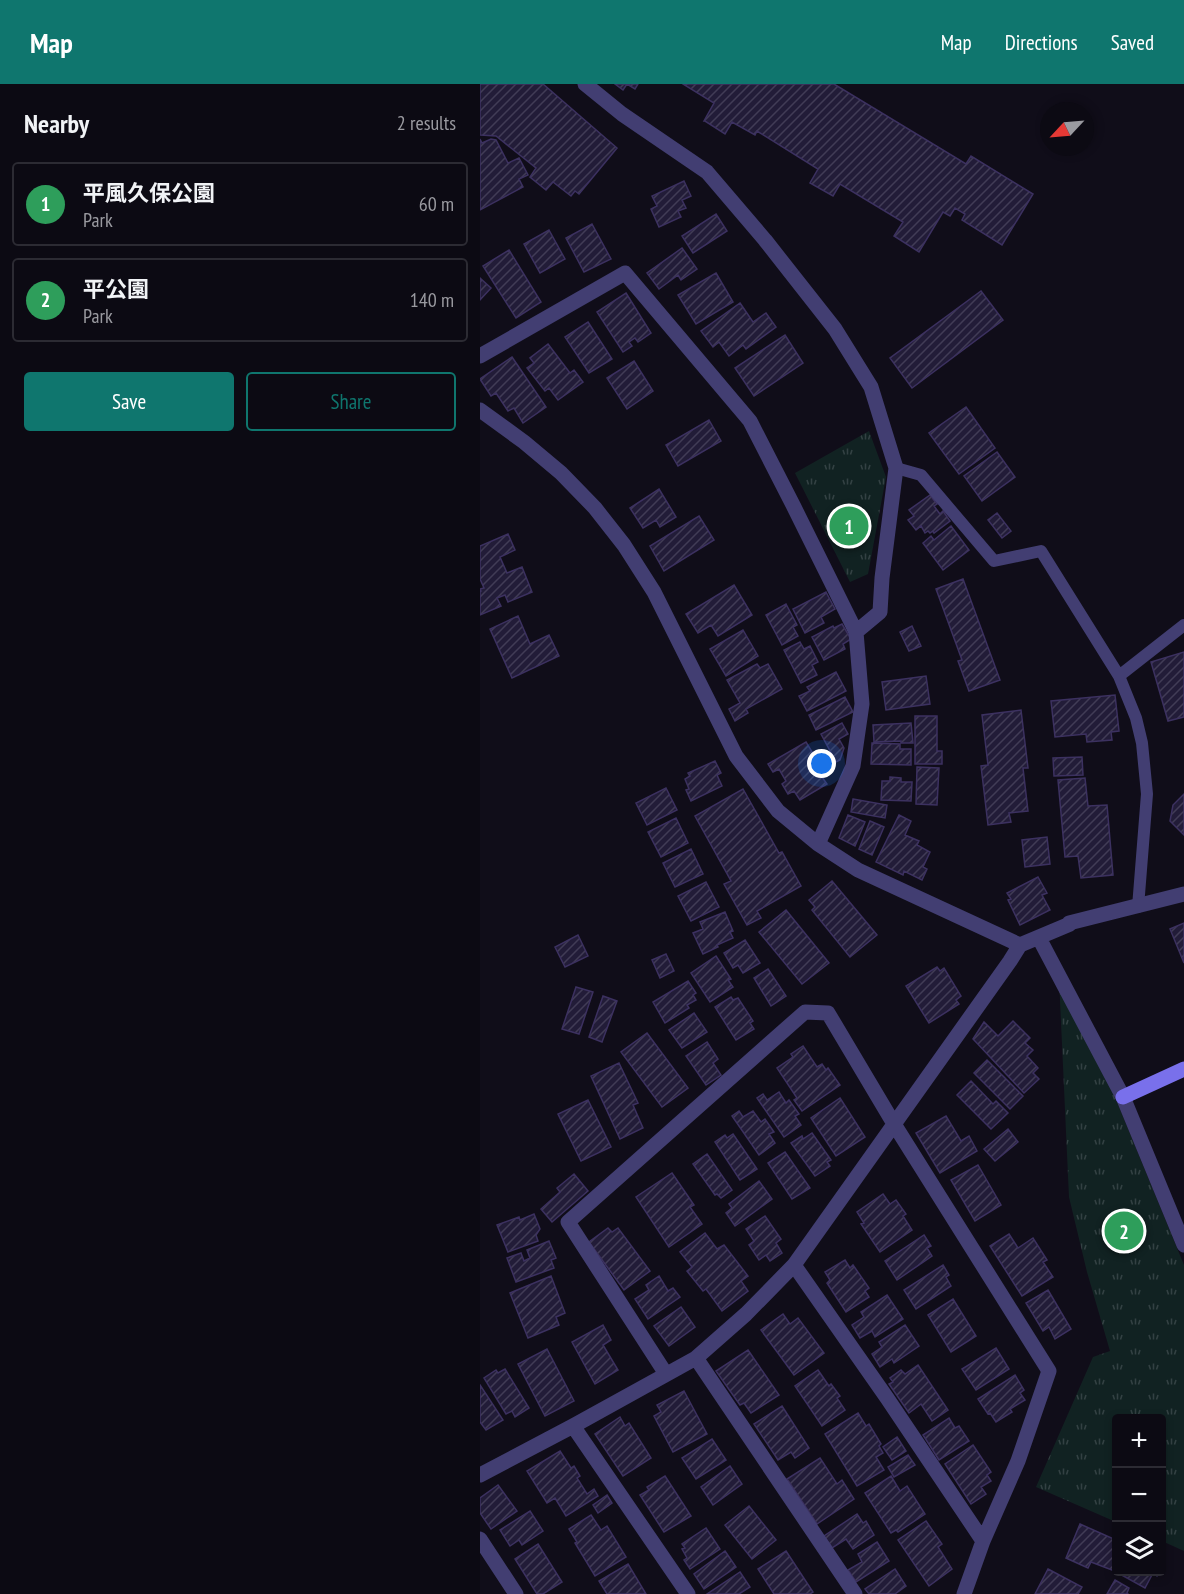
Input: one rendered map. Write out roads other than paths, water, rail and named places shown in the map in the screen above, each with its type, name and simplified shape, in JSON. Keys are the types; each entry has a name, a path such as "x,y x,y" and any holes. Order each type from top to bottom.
{"street":[{"path":"585,84 622,114 707,172 836,329 871,387 896,468 880,612 856,632"},
{"path":"480,356 625,273 750,421 856,632 862,704 853,766 818,844"},
{"path":"480,410 561,472 595,508 624,545 654,592 736,756 778,811 818,844 858,870 1020,945"},
{"path":"480,1475 696,1358 746,1314 794,1265 1020,945 1069,923 1184,894"},
{"path":"1039,938 1123,1097 1184,1245"},
{"path":"666,1374 568,1222 805,1012 828,1013 894,1124 1049,1371 1018,1461 983,1541 964,1594"},
{"path":"1123,1097 1184,1069"},
{"path":"794,1265 983,1541"},
{"path":"696,1358 855,1594"},
{"path":"573,1426 688,1594"},
{"path":"480,1539 516,1594"}],"lane":[{"path":"896,468 921,475 993,561 1041,551 1119,676 1136,718 1142,742 1147,794 1138,907"},
{"path":"1119,676 1184,625"}],"place":[{"name":"平風久保公園","path":"849,526"},
{"name":"平公園","path":"1124,1231"}]}
